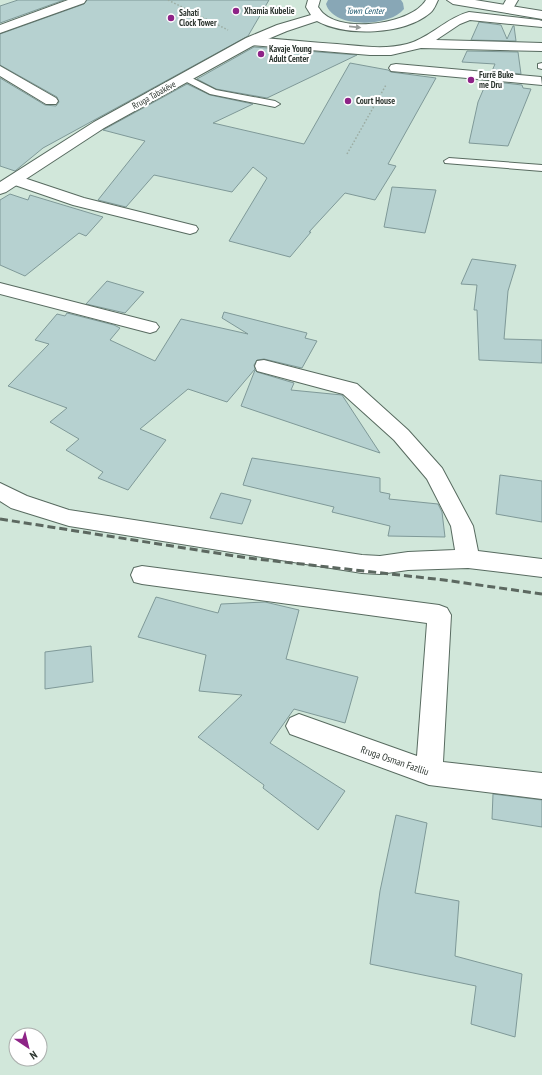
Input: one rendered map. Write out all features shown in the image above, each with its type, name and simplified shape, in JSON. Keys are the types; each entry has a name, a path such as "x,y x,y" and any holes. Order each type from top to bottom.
{"street":[{"path":"2,26 80,0"},
{"path":"314,0 312,7 317,17 336,24 375,28 400,23 415,17 426,10 432,0"},
{"path":"453,0 510,5 540,18"},
{"path":"251,41 370,51 391,51 420,44 456,21 469,16 540,18"},
{"name":"Rruga Tabakëve","path":"0,190 99,125 251,41 282,28 317,17"},
{"path":"540,18 542,95"},
{"path":"420,44 541,47"},
{"path":"396,68 541,81"},
{"path":"0,70 51,101"},
{"path":"15,180 79,202 190,229"},
{"path":"0,288 150,327"},
{"path":"264,366 350,390 401,435 426,463 446,495 462,526 468,559"},
{"path":"0,492 19,502 69,518 362,564 380,565 408,561 468,559 542,568"},
{"path":"142,575 439,615 429,773"},
{"name":"Rruga Osman Fazlliu","path":"299,726 429,773 542,786"}],"lane":[{"path":"186,78 213,92 275,104"},
{"path":"449,161 542,168"}],"path":[{"path":"168,0 251,41"},
{"path":"347,154 396,68"}],"water":[{"name":"Town Center","path":"328,0 401,0 404,9 397,15 387,19 362,23 339,18 331,12 326,4"}],"building":[{"path":"18,0 64,0 0,23 0,6"},
{"path":"87,0 269,0 248,36 43,148 15,171 0,166 0,78 45,105 56,106 59,102 57,97 0,65 0,34 84,4"},
{"path":"479,22 501,25 507,39 514,26 516,41 471,40"},
{"path":"254,47 357,55 267,98 216,89 197,79"},
{"path":"467,51 518,52 521,74 492,71 495,64 462,62"},
{"path":"350,63 388,70 391,72 436,78 388,164 396,166 375,200 345,193 309,232 311,232 290,257 229,241 267,178 253,167 232,192 154,175 126,207 98,200 145,141 103,130 187,84 210,95 253,104 213,123 304,144"},
{"path":"487,81 522,85 523,88 531,89 508,146 469,143 478,102"},
{"path":"392,187 436,190 425,233 384,227"},
{"path":"10,194 28,200 30,195 103,217 86,236 79,233 25,276 0,265 0,200"},
{"path":"472,259 516,265 508,291 504,339 542,340 542,363 479,360 477,310 474,310 477,285 461,284"},
{"path":"107,281 144,292 125,313 86,304"},
{"path":"224,312 307,333 305,338 317,341 302,368 264,359 257,360 254,365 255,369 227,402 188,389 140,429 166,440 128,490 98,478 103,472 66,450 79,439 50,422 67,408 8,386 49,344 35,340 57,314 65,316 67,313 114,325 120,328 110,340 155,361 181,319 248,334 222,318"},
{"path":"255,370 257,372 294,383 291,390 342,395 380,453 241,406"},
{"path":"252,458 380,478 380,492 390,494 389,499 438,504 442,512 445,537 388,536 390,526 332,512 334,507 243,485"},
{"path":"500,475 542,481 542,522 496,514"},
{"path":"221,493 251,500 242,524 210,518"},
{"path":"156,597 218,613 221,604 265,602 299,610 286,659 358,677 345,723 294,709 270,743 345,791 318,830 263,788 264,785 198,737 242,695 199,691 206,655 138,637"},
{"path":"91,646 93,682 45,689 45,652"},
{"path":"493,794 542,800 542,827 492,819"},
{"path":"396,815 427,823 415,893 459,901 455,956 522,974 515,1037 471,1024 476,986 370,964 380,891"}],"railway":[{"path":"0,519 248,558 444,580 542,594"}],"place":[{"name":"Xhamia Kubelie","path":"236,11"},
{"name":"Sahati Clock Tower","path":"171,18"},
{"name":"Kavaje Young Adult Center","path":"261,54"},
{"name":"Furrë Buke me Dru","path":"471,80"},
{"name":"Court House","path":"348,101"}]}
